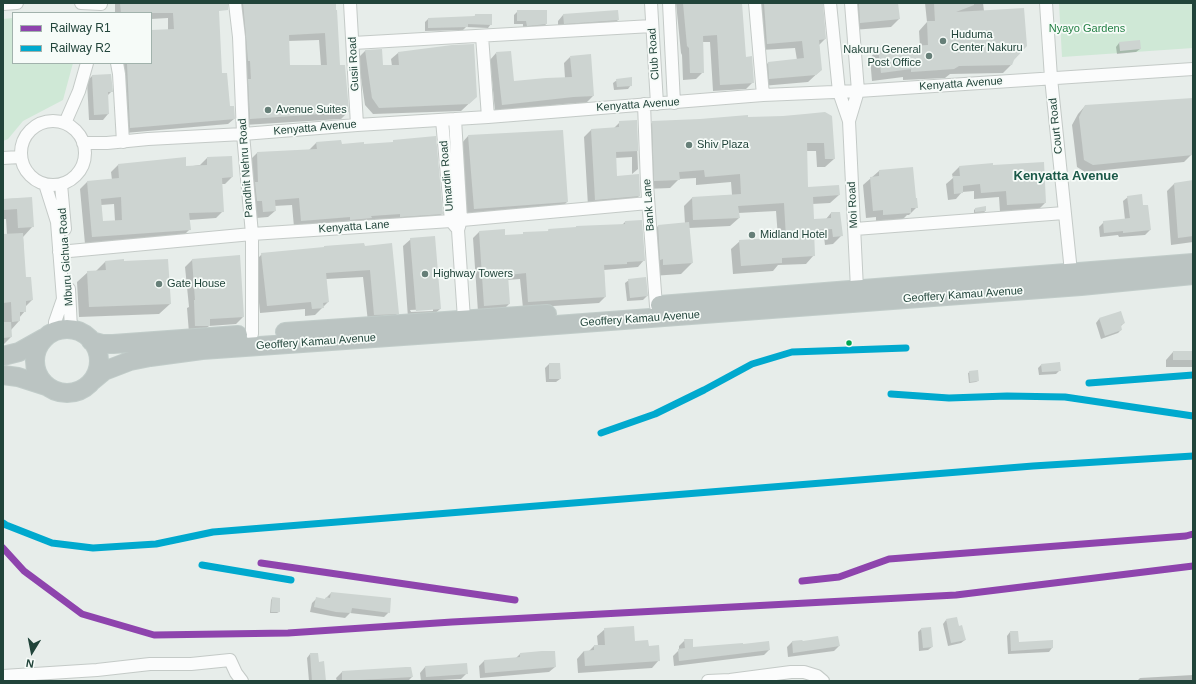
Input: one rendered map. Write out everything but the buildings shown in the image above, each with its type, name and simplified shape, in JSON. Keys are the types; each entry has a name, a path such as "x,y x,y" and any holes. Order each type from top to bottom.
{"highway":[{"name":"Geoffery Kamau Avenue","path":"91,341 102,344 113,344 656,306 1193,263"},
{"name":"Geoffery Kamau Avenue","path":"92,381 104,370 130,361 202,350 1018,290 1193,275"},
{"path":"46,386 38,377 34,366 35,354 40,343 58,332"},
{"path":"3,356 19,352 58,332 82,333 91,341 97,350 99,361 98,372 92,381 85,388 75,393 65,394 30,380 3,375"}],"street":[{"path":"3,4 17,3"},
{"path":"81,3 101,7"},
{"name":"Pandhit Nehru Road","path":"235,3 241,64 243,134 252,234 252,334"},
{"name":"Gusii Road","path":"350,3 357,125"},
{"name":"Club Road","path":"651,3 657,104"},
{"name":"Club Road","path":"669,3 674,103"},
{"path":"754,3 763,95"},
{"name":"Moi Road","path":"830,3 839,92 849,121 857,289"},
{"name":"Moi Road","path":"849,121 858,91 851,3"},
{"name":"Court Road","path":"1046,3 1051,78 1071,272"},
{"path":"353,43 652,26"},
{"path":"482,36 488,117"},
{"path":"65,123 79,91 87,64"},
{"path":"117,64 123,142"},
{"name":"Kenyatta Avenue","path":"83,143 123,142 148,139 488,117 763,95 858,91 1193,69"},
{"path":"655,76 673,74"},
{"name":"Bank Lane","path":"644,104 648,203 656,306"},
{"name":"Umardin Road","path":"455,119 456,224"},
{"path":"50,120 65,123 71,126 79,134 83,143 85,153 83,164 78,173 70,180 61,184 45,184 31,177 20,157 22,140 29,130 38,123 50,120"},
{"name":"Umardin Road","path":"442,120 456,224 464,319"},
{"path":"3,158 20,157"},
{"name":"Mburu Gichua Road","path":"45,184 58,222 63,252"},
{"name":"Mburu Gichua Road","path":"58,332 55,322 63,299 61,184"},
{"name":"Kenyatta Lane","path":"63,252 252,234 456,224 648,203"},
{"path":"855,230 1064,213"},
{"path":"3,676 97,670 150,664 190,664 230,660 236,673 242,681"},
{"path":"708,681 730,680 791,672 804,672 817,676 823,681"}],"green space":[{"name":"Nyayo Gardens","path":"1059,3 1193,3 1193,48 1062,57"},
{"path":"12,18 12,64 73,64 63,100 23,121 8,139 3,141 3,19"}],"rail line":[{"name":"R2","path":"601,433 655,414 752,364 792,352 906,348"},
{"name":"R2","path":"1089,383 1193,375"},
{"name":"R2","path":"891,394 949,398 1007,396 1065,397 1193,416"},
{"name":"R2","path":"3,523 52,543 93,548 156,544 213,532 1033,466 1193,456"},
{"name":"R1","path":"802,581 839,577 889,559 1186,536 1193,534"},
{"name":"R1","path":"3,548 24,571 82,614 154,635 288,633 452,622 956,595 1193,566"},
{"name":"R1","path":"261,563 515,600"},
{"name":"R2","path":"202,565 291,580"}],"place":[{"name":"Huduma Center Nakuru","path":"943,41"},
{"name":"Nakuru General Post Office","path":"929,56"},
{"name":"Avenue Suites","path":"268,110"},
{"name":"Shiv Plaza","path":"689,145"},
{"name":"Midland Hotel","path":"752,235"},
{"name":"Highway Towers","path":"425,274"},
{"name":"Gate House","path":"159,284"}],"district":[{"name":"Kenyatta Avenue","path":"1066,176"}]}
